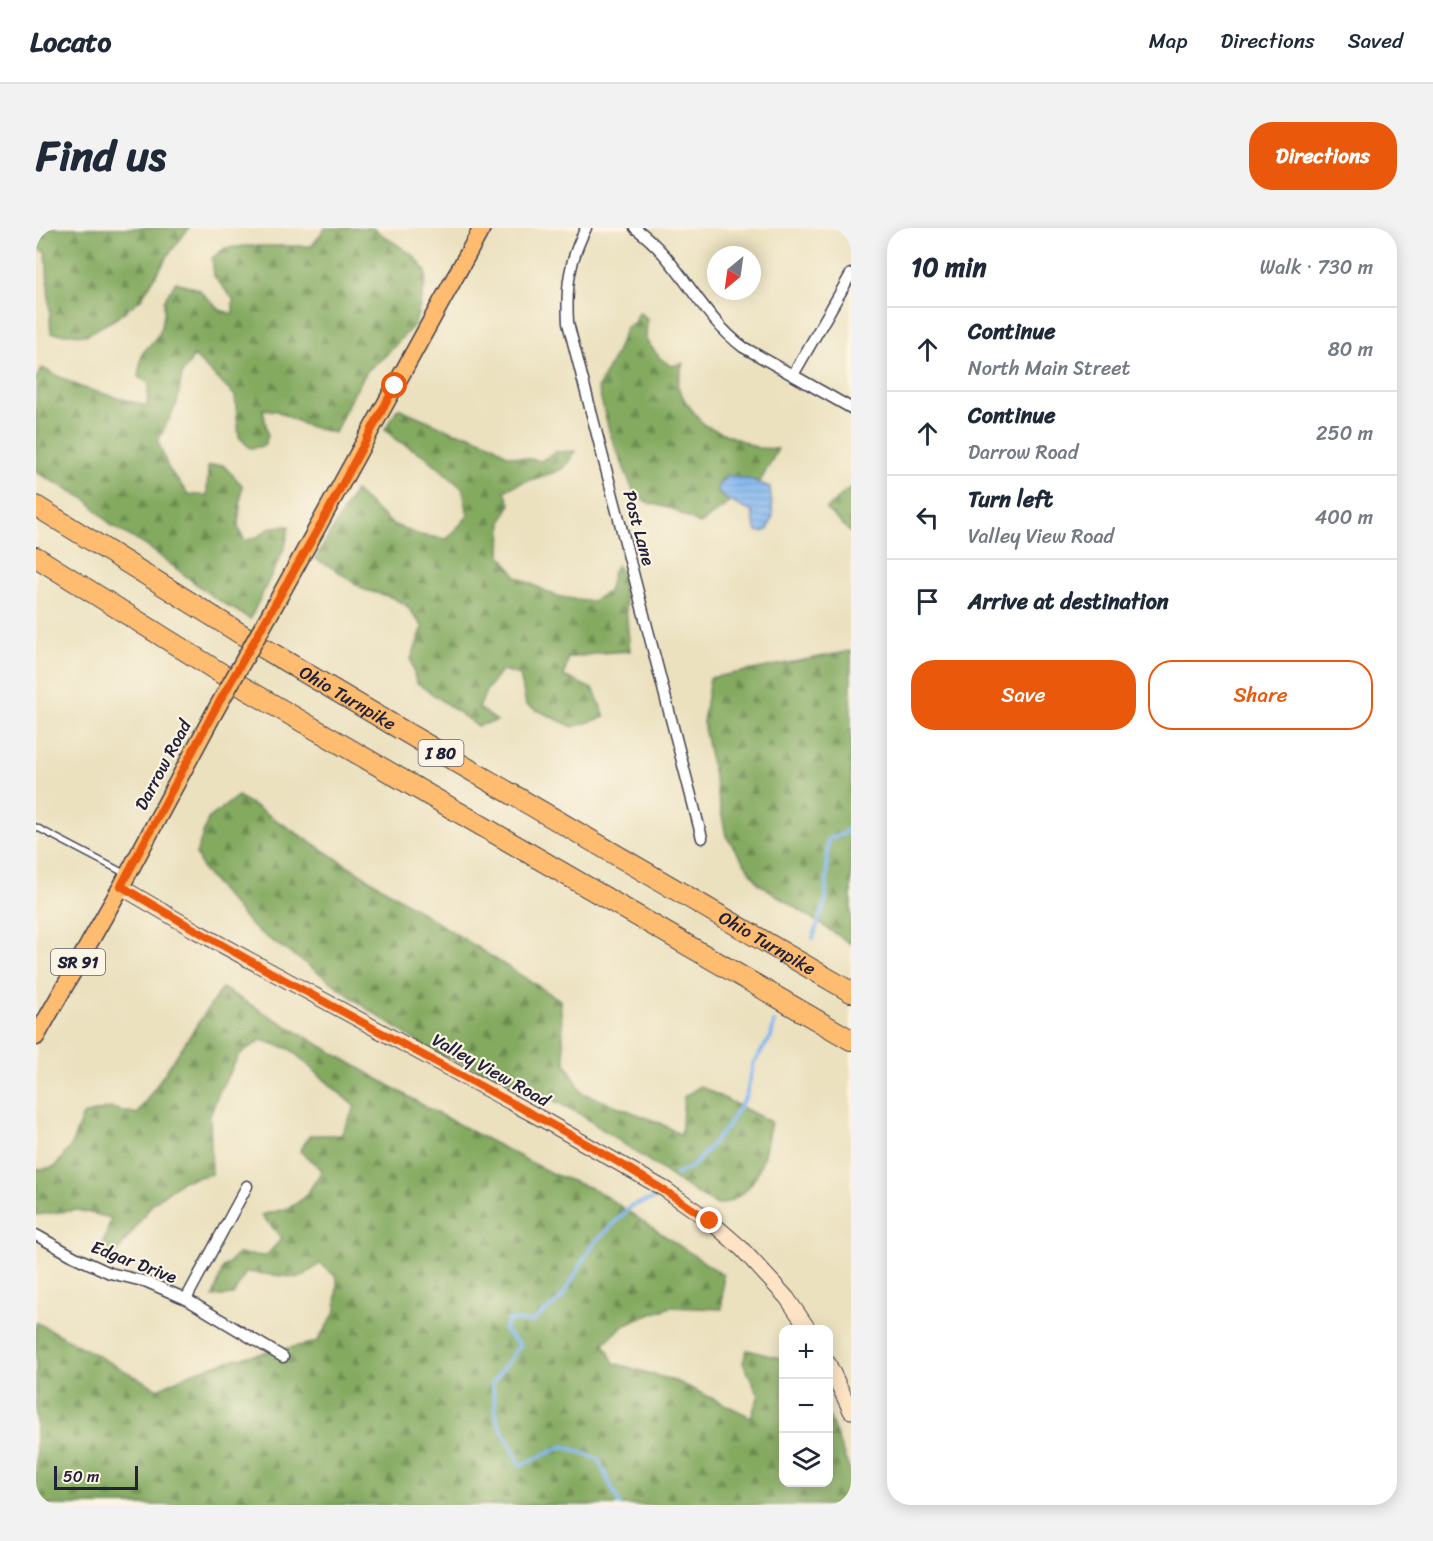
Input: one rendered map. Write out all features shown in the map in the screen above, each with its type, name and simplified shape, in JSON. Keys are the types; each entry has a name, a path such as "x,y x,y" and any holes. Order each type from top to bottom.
{"highway":[{"name":"Ohio Turnpike","path":"36,506 265,649 851,992"},
{"name":"I 80","path":"36,557 246,689 851,1040"}],"main road":[{"name":"Darrow Road","path":"38,1028 124,881 213,713 327,513 482,228"},
{"name":"Valley View Road","path":"124,881 198,932 532,1114 666,1190 710,1221 741,1248 787,1298 806,1325"},
{"path":"833,1373 851,1411"}],"street":[{"name":"Post Lane","path":"586,228 570,266 566,296 568,323 702,837"},
{"path":"635,228 664,254 707,312 730,337 743,347 851,408"},
{"path":"793,375 851,274"},
{"path":"186,1299 247,1186"},
{"name":"Edgar Drive","path":"36,1235 110,1273 147,1282 186,1299 283,1356"}],"lane":[{"path":"36,827 124,881"}],"green space":[{"path":"36,228 189,228 169,254 141,299 115,319 86,335 51,333 46,253 36,247"},
{"path":"325,228 372,228 414,256 426,272 426,282 415,324 384,357 367,371 335,433 307,426 277,411 263,409 268,436 264,446 250,448 239,437 235,396 194,356 182,374 177,403 158,441 168,468 188,494 207,496 208,466 223,465 242,485 238,527 245,541 259,536 271,527 289,526 285,547 250,619 213,597 148,547 111,525 86,499 36,472 36,379 42,368 80,387 147,406 149,383 138,377 142,354 159,334 164,315 164,300 176,282 198,289 220,310 233,314 233,299 214,276 212,258 225,248 312,246"},
{"path":"639,312 647,318 646,340 660,358 671,366 683,363 677,385 685,401 704,425 758,448 778,449 760,482 727,475 721,480 717,488 719,494 730,502 700,524 672,509 649,503 635,495 610,434 598,387 616,353 626,327 633,324"},
{"path":"398,408 454,432 467,434 492,444 507,455 541,461 555,452 575,451 567,464 555,472 520,483 505,491 510,504 502,522 501,555 517,577 556,596 591,602 608,592 613,571 617,565 623,577 630,651 568,658 564,676 594,690 605,717 573,727 526,705 520,675 502,670 486,691 479,708 497,721 477,726 416,682 411,659 423,627 406,605 391,597 365,590 333,568 315,559 355,491 392,524 419,535 447,539 468,516 463,489 424,455 396,440 385,429"},
{"path":"851,487 851,533 826,509"},
{"path":"851,651 851,944 758,883 726,836 703,722 710,678"},
{"path":"238,796 560,1000 565,1061 582,1093 658,1122 681,1135 684,1097 700,1086 771,1122 762,1161 751,1184 732,1200 718,1205 702,1197 578,1113 531,1089 433,1052 253,928 203,870 196,854 208,819"},
{"path":"222,988 433,1111 553,1174 596,1190 723,1275 722,1309 670,1307 626,1324 604,1343 614,1363 678,1382 751,1417 759,1395 743,1363 747,1350 779,1358 779,1487 833,1487 833,1427 851,1474 851,1505 36,1505 36,1322 158,1389 191,1373 235,1359 317,1342 336,1311 337,1277 320,1264 300,1278 246,1272 233,1295 213,1297 223,1268 238,1254 266,1256 282,1238 261,1215 292,1206 304,1197 322,1170 300,1151 310,1135 341,1135 355,1107 290,1049 261,1040 239,1055 221,1088 210,1115 212,1174 182,1181 153,1203 114,1257 101,1251 111,1218 77,1210 36,1215 36,1170 55,1167 71,1146 83,1115 111,1108 137,1114"}],"water":[{"path":"727,475 752,480 770,487 773,515 768,530 757,531 752,512 732,503 720,492 717,487"}],"waterway":[{"path":"813,938 826,900 828,839 843,834 851,826"},
{"path":"676,1175 694,1165 727,1127 746,1096 754,1062 771,1037 774,1022"},
{"path":"620,1505 598,1459 564,1446 521,1465 497,1420 492,1384 520,1345 504,1330 509,1320 532,1322 561,1299 591,1247 631,1206 653,1199"}],"route":[{"path":"395,386 327,513 213,713 121,886 198,932 542,1119 666,1190 710,1221"}]}
